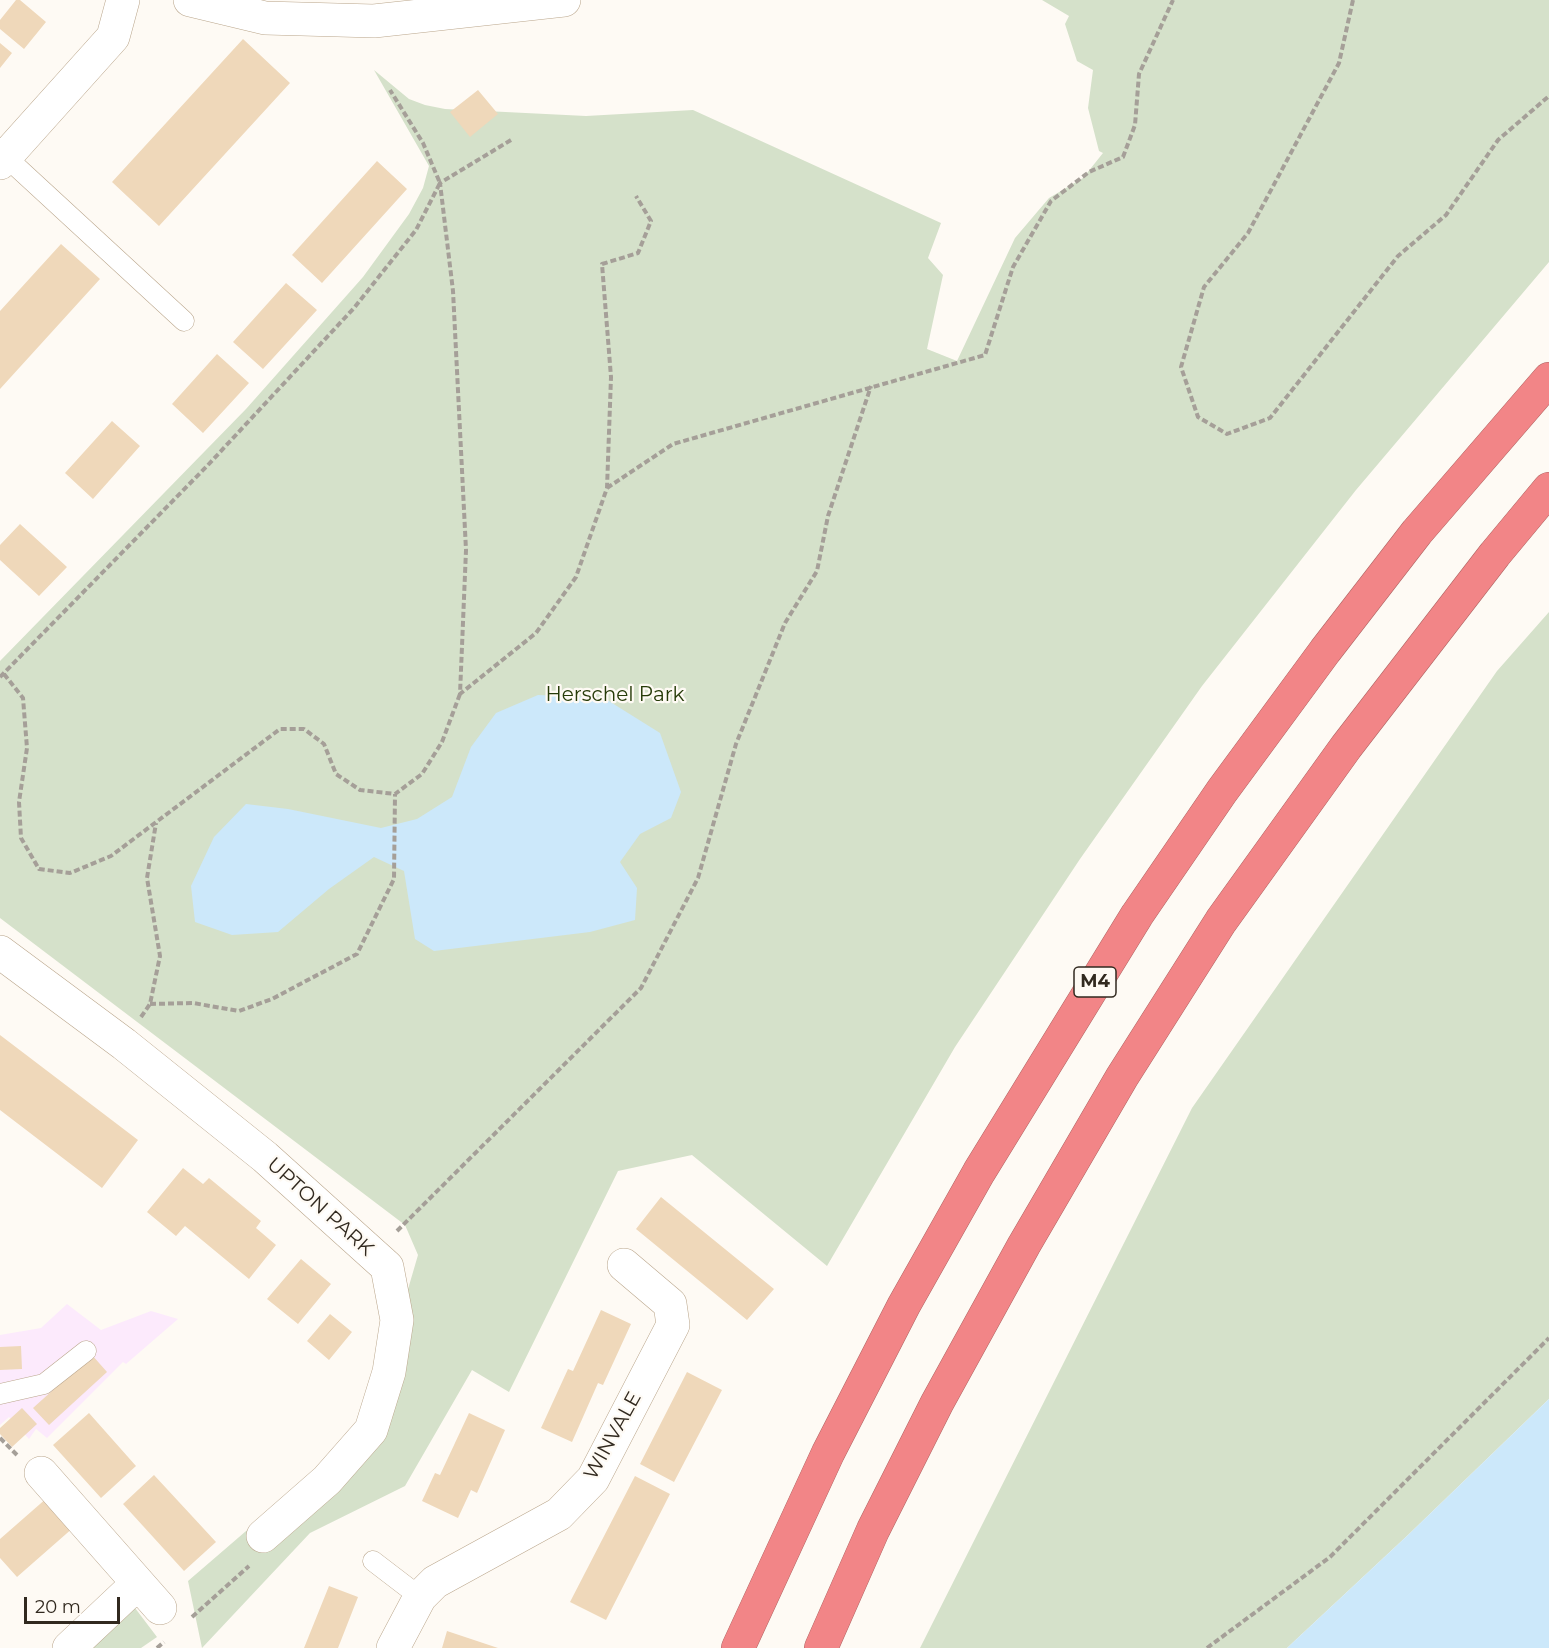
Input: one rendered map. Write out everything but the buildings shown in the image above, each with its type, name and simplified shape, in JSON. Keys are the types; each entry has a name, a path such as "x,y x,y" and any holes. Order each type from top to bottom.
{"highway":[{"name":"M4","path":"738,1648 828,1453 904,1305 979,1172 1137,915 1222,791 1325,651 1417,532 1549,378"},
{"path":"821,1648 873,1530 937,1403 1024,1245 1122,1077 1221,921 1346,747 1495,554 1549,489"}],"street":[{"path":"3,160 113,37 123,0"},
{"path":"190,0 266,18 374,21 564,0"},
{"name":"UPTON PARK","path":"0,952 124,1044 265,1156 387,1267 397,1320 389,1372 371,1430 327,1480 263,1536"},
{"name":"WINVALE","path":"393,1648 420,1597 435,1582 558,1514 593,1479 673,1325 670,1304 624,1265"},
{"path":"41,1473 138,1583 172,1616"},
{"path":"69,1648 138,1583"}],"lane":[{"path":"3,160 184,321"},
{"path":"0,1394 44,1384 86,1351"},
{"path":"373,1561 420,1597"}],"path":[{"path":"607,488 673,444 985,355 1013,267 1051,201 1089,172 1123,157 1135,125 1139,74 1173,0"},
{"path":"1353,0 1339,63 1248,232 1204,287 1181,367 1198,417 1227,434 1270,418 1398,256 1446,215 1497,140 1549,96"},
{"path":"390,90 423,143 440,183 453,291 466,550 460,694 442,742 422,774 395,794 360,790 336,774 324,744 304,729 280,729 111,856 70,873 39,869 21,838 19,802 27,748 23,698 2,675 208,465 354,308 416,231 440,183 511,140"},
{"path":"460,694 536,633 576,577 607,488 611,377 602,264 638,254 651,221 636,196"},
{"path":"374,1256 425,1201 640,988 698,878 736,744 785,622 817,571 828,516 871,386"},
{"path":"150,1004 193,1003 239,1011 272,999 357,954 394,879 395,794"},
{"path":"124,1044 150,1004 160,956 147,878 156,822"},
{"path":"1208,1648 1330,1557 1549,1338"},
{"path":"172,1616 253,1563 263,1536"},
{"path":"157,1648 166,1640"}],"shaded area":[{"path":"67,1304 101,1330 151,1311 178,1319 126,1364 123,1362 47,1438 36,1429 29,1439 9,1417 0,1425 0,1335 41,1328"}],"green space":[{"name":"Herschel Park","path":"1042,0 1549,0 1549,262 1356,490 1202,686 1080,859 955,1047 827,1266 692,1155 618,1171 509,1392 472,1370 405,1486 310,1533 202,1648 188,1581 368,1426 418,1255 405,1225 0,918 0,661 246,409 363,277 409,214 423,188 429,166 374,70 409,99 445,109 586,116 693,110 941,223 928,258 943,275 927,349 957,361 1015,238 1049,198 1083,178 1103,153 1099,151 1088,108 1093,70 1077,61 1065,24 1069,16"},
{"path":"1549,612 1549,1399 1287,1648 920,1648 1192,1108 1497,671"},
{"path":"135,1608 157,1637 141,1648 90,1648"}],"water":[{"path":"538,695 604,698 660,733 681,792 671,818 640,834 620,862 637,888 635,920 590,932 434,951 415,939 404,871 374,857 329,889 278,932 232,935 195,922 191,886 214,837 246,804 288,809 381,828 417,819 452,797 471,747 496,713"},
{"path":"1549,1399 1549,1648 1287,1648 1408,1535"}]}
